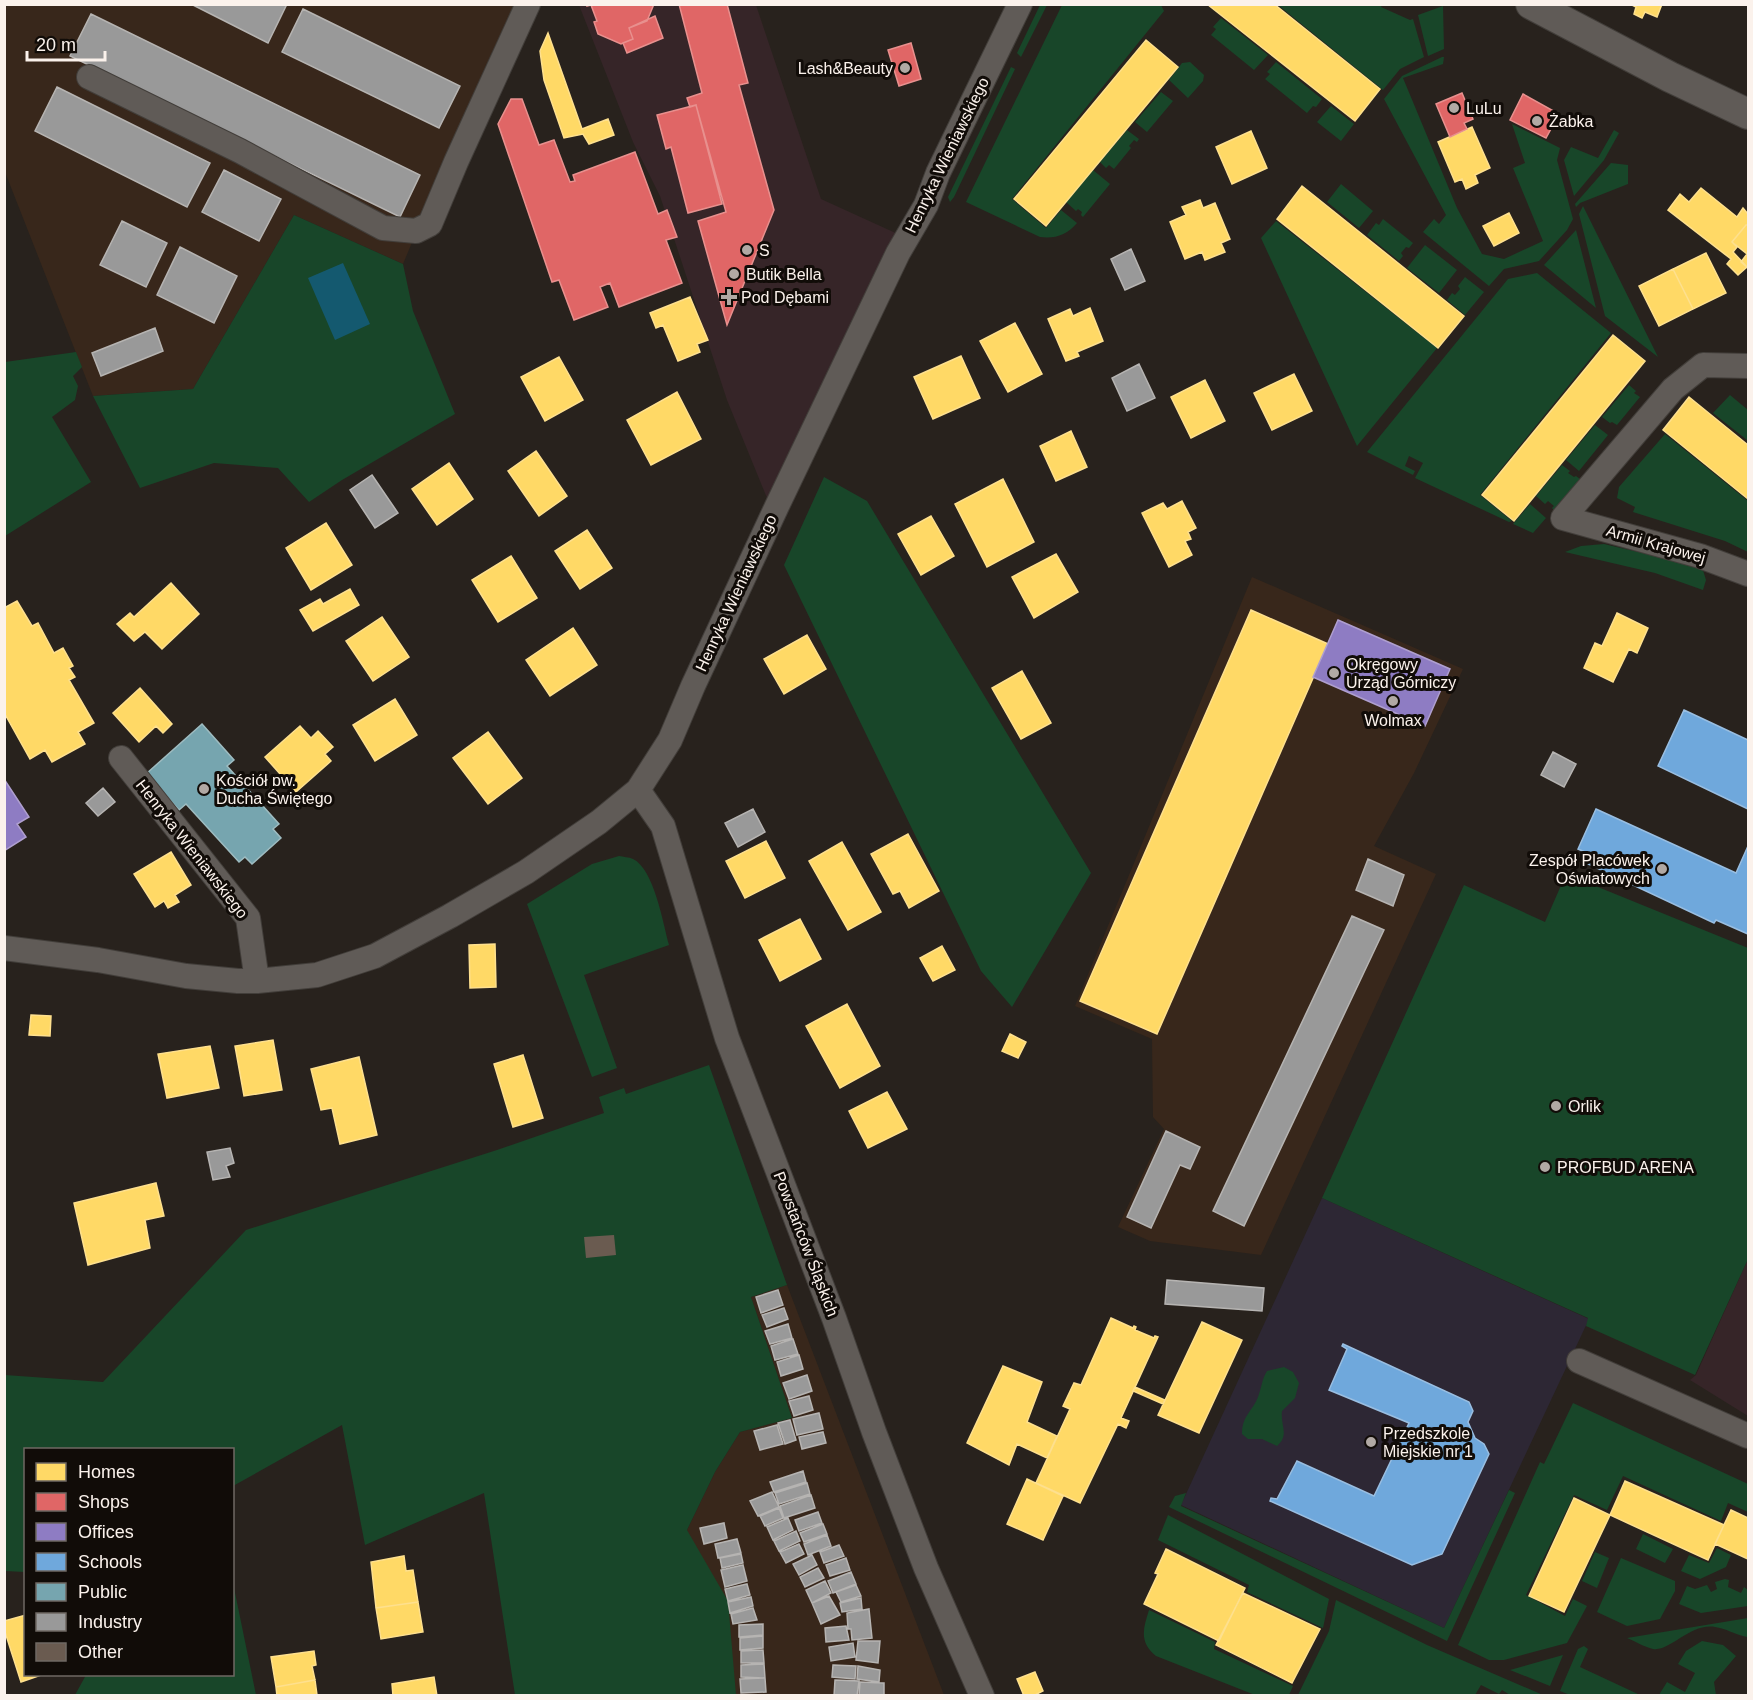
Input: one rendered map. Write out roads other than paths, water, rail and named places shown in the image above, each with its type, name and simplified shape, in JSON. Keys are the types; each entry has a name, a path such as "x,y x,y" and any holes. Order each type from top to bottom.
{"street":[{"path":"89,77 240,151 383,228 416,231 430,224 528,4"},
{"name":"Henryka Wieniawskiego","path":"4,948 98,960 186,976 257,981 317,975 375,956 450,916 526,872 599,822 638,790 670,740 777,506 898,253 926,206 938,173 1020,4"},
{"path":"1531,4 1670,77 1749,114"},
{"name":"Armii Krajowej","path":"1749,366 1703,365 1673,389 1563,518 1700,556 1749,574"},
{"name":"Henryka Wieniawskiego","path":"121,758 248,918 257,981"},
{"name":"Powstańców Śląskich","path":"638,790 663,826 727,1038 926,1568 982,1695"},
{"path":"1579,1361 1749,1436"}],"water":[{"path":"343,263 370,324 335,340 308,278"}],"place":[{"name":"Lash&Beauty","path":"905,68"},
{"name":"LuLu","path":"1454,108"},
{"name":"Żabka","path":"1537,121"},
{"name":"S","path":"747,250"},
{"name":"Butik Bella","path":"734,274"},
{"name":"Pod Dębami","path":"729,297"},
{"name":"Okręgowy Urząd Górniczy","path":"1334,673"},
{"name":"Wolmax","path":"1393,701"},
{"name":"Kościół pw. Ducha Świętego","path":"204,789"},
{"name":"Zespół Placówek Oświatowych","path":"1662,869"},
{"name":"Orlik","path":"1556,1106"},
{"name":"PROFBUD ARENA","path":"1545,1167"},
{"name":"Przedszkole Miejskie nr 1","path":"1371,1442"}]}
